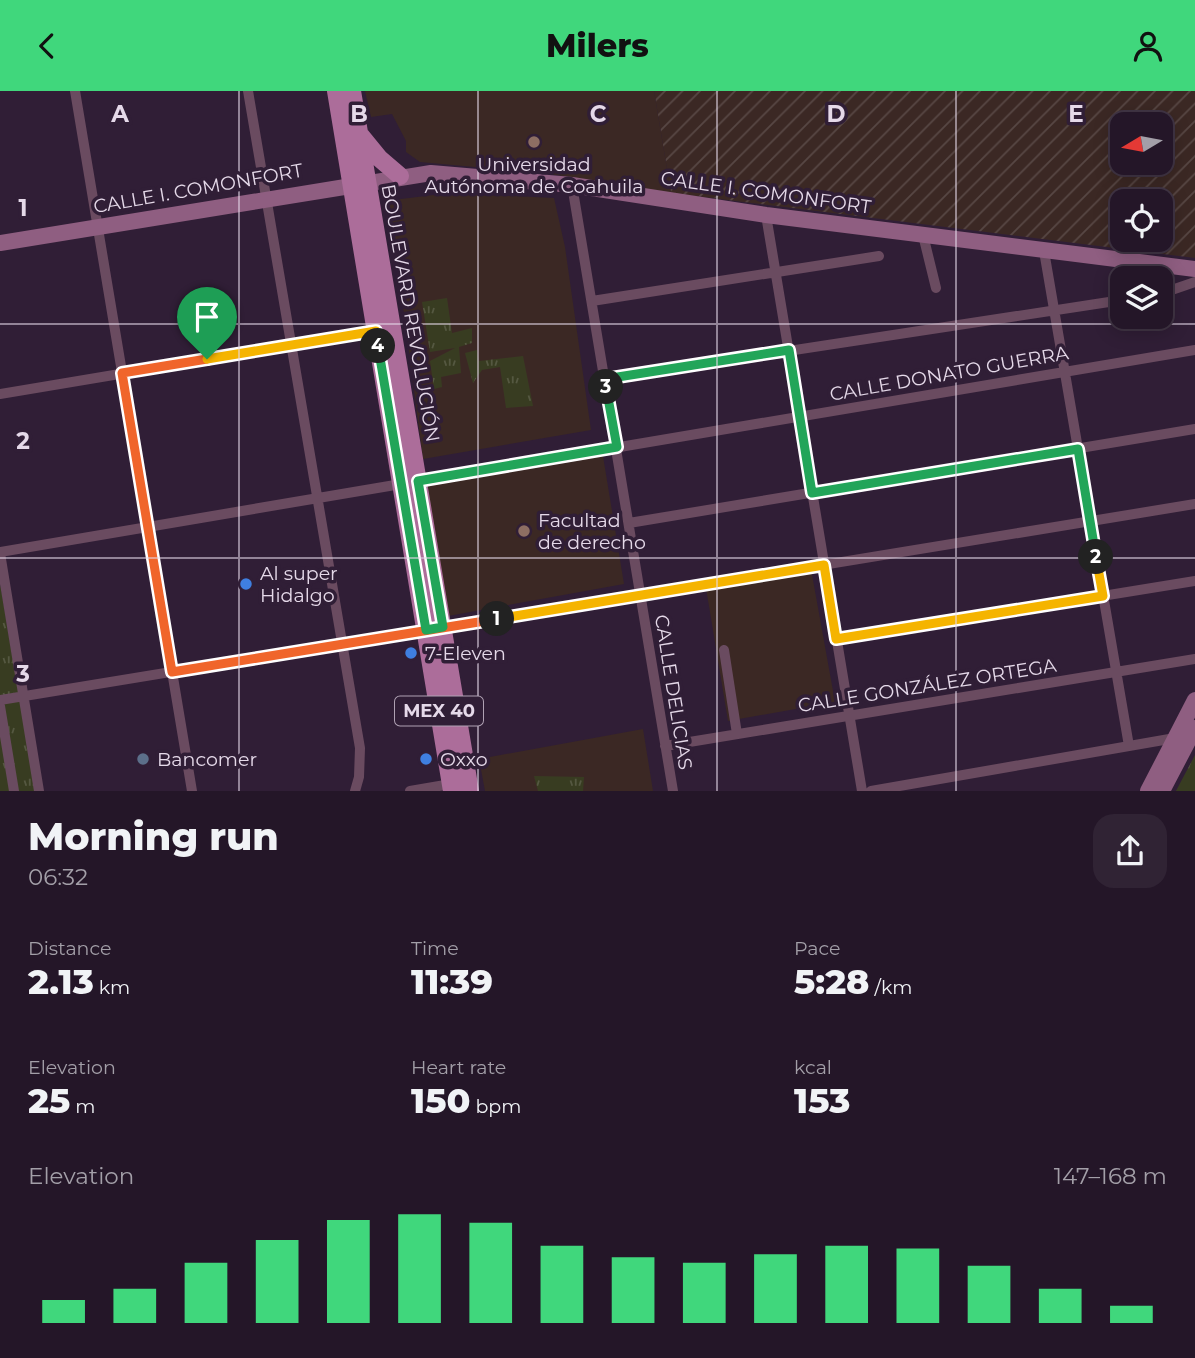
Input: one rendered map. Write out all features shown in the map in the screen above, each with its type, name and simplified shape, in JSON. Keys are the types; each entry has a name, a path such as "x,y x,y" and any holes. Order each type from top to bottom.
{"main road":[{"name":"MEX 40","path":"336,91 359,182 376,331 410,482 434,629 452,787"},
{"name":"BOULEVARD REVOLUCIÓN","path":"352,91 359,134 359,182 410,482"},
{"path":"359,134 379,158 400,176"},
{"name":"CALLE I. COMONFORT","path":"0,243 359,182 431,173 469,174 572,185 766,215 1195,269"},
{"name":"MEX 40","path":"434,629 470,791"},
{"path":"1147,791 1195,700"},
{"path":"1163,791 1195,728"}],"street":[{"path":"75,91 192,791"},
{"path":"248,91 360,748 359,777 355,791"},
{"name":"CALLE DELICIAS","path":"572,185 673,791"},
{"path":"766,215 862,791"},
{"path":"923,235 936,288"},
{"path":"1044,251 1129,746"},
{"path":"592,301 879,256"},
{"path":"1173,290 1195,282"},
{"path":"605,379 1110,302"},
{"path":"0,394 376,331"},
{"name":"CALLE DONATO GUERRA","path":"0,552 1195,350"},
{"path":"629,523 1195,429"},
{"path":"0,700 1195,504"},
{"path":"0,552 39,791"},
{"path":"836,639 1195,581"},
{"path":"724,650 737,734"},
{"name":"CALLE GONZÁLEZ ORTEGA","path":"665,746 1195,659"},
{"path":"0,706 14,791"},
{"path":"871,791 1175,738"},
{"path":"413,791 452,787"}],"shaded area":[{"name":"Universidad Autónoma de Coahuila","path":"365,91 654,91 671,193 551,174 420,162 406,152 406,141 392,114 371,117"},
{"path":"654,91 1195,91 1195,258 1147,252 1173,252 1173,189 1110,189 1110,247 671,193"},
{"path":"450,193 554,198 565,247 591,430 423,459 400,283 385,201"},
{"name":"Facultad de derecho","path":"602,450 624,584 448,616 424,479"},
{"path":"811,569 835,702 728,721 706,588"},
{"path":"643,729 653,791 485,791 479,759"}],"green space":[{"path":"447,298 452,333 472,328 472,343 459,347 461,373 441,377 442,387 434,389 430,361 455,348 430,352 422,302"},
{"path":"477,350 479,361 523,356 533,406 506,408 500,367 482,370 473,383 465,353"},
{"path":"0,583 35,791 0,791"},
{"path":"1195,755 1195,791 1176,791"},
{"path":"534,776 584,777 583,791 538,791"}],"place":[{"name":"Universidad Autónoma de Coahuila","path":"534,142"},
{"name":"Facultad de derecho","path":"524,531"},
{"name":"Al super Hidalgo","path":"246,584"},
{"name":"7-Eleven","path":"411,653"},
{"name":"Bancomer","path":"143,759"},
{"name":"Oxxo","path":"426,759"}],"route":[{"path":"376,331 426,630 443,627 418,481 617,447 605,379 789,350 812,493 1078,449 1103,596 836,639 824,565 172,672 122,373 207,359 376,331"}]}
